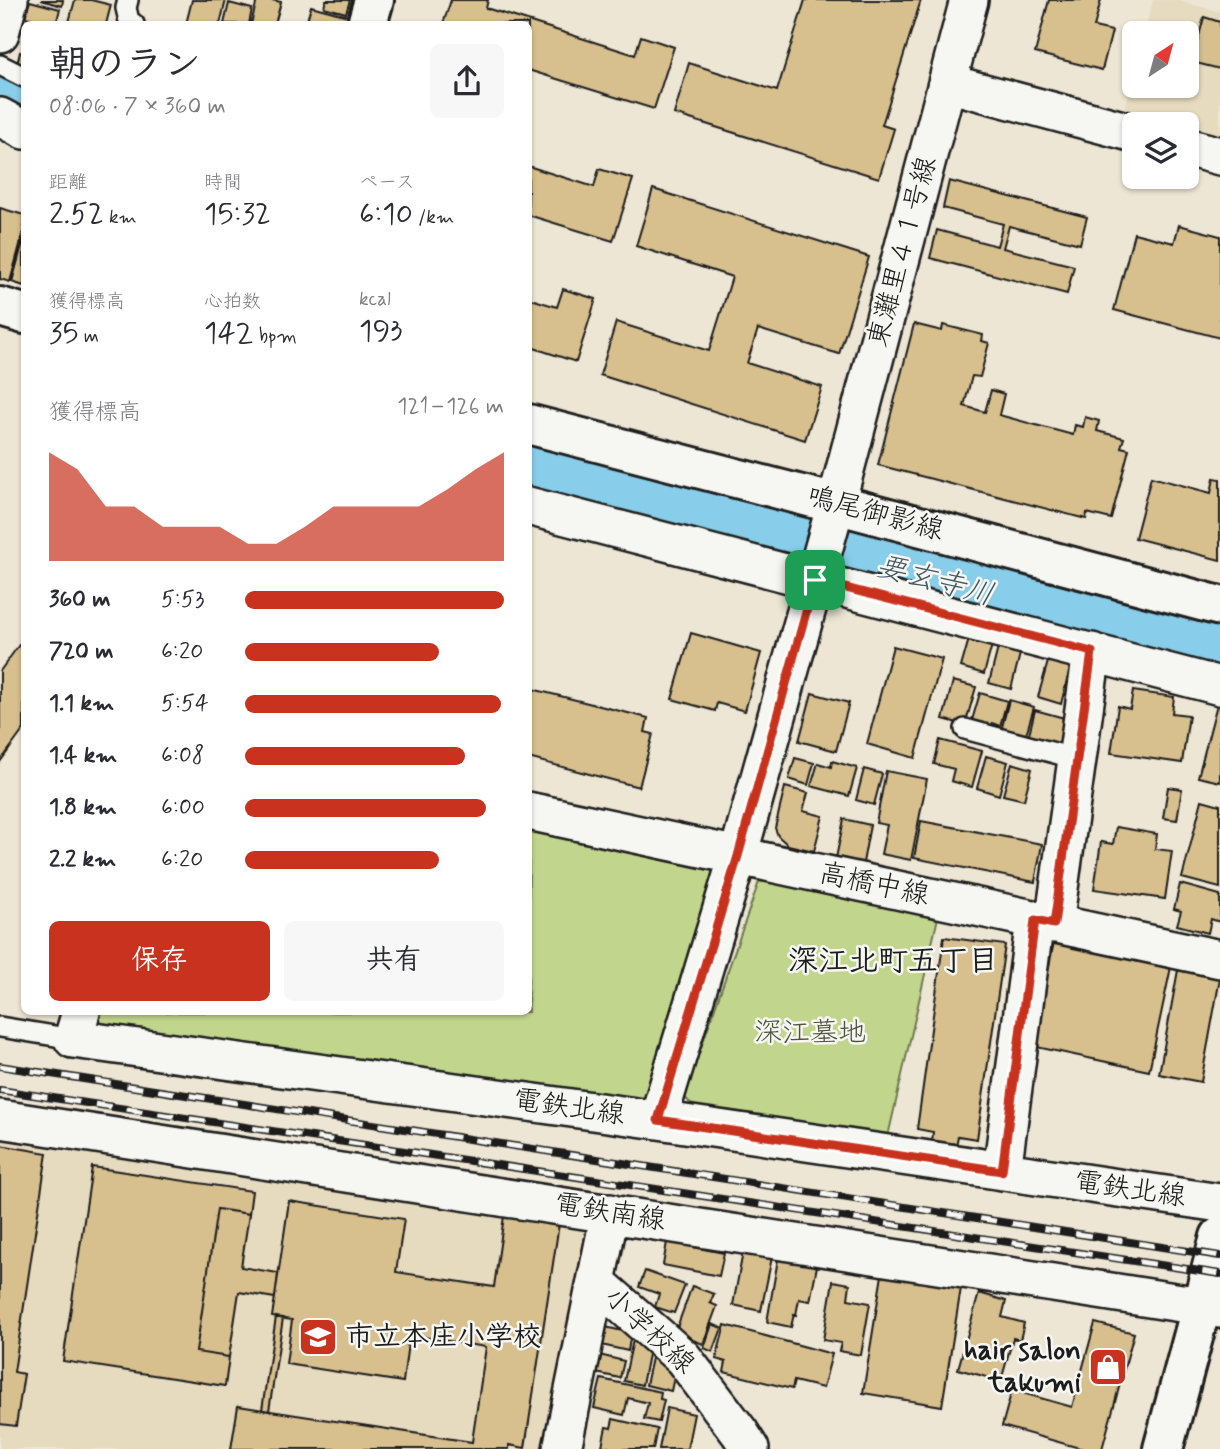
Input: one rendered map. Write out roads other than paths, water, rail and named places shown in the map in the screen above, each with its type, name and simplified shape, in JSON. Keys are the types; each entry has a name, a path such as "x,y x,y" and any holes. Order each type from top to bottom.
{"street":[{"path":"0,33 9,0"},
{"path":"368,21 374,0"},
{"name":"東灘里４１号線","path":"658,1120 738,856 824,548 969,0"},
{"path":"947,83 1122,130"},
{"path":"0,117 21,128"},
{"path":"1199,150 1220,156"},
{"path":"0,307 21,313"},
{"name":"鳴尾御影線","path":"532,427 824,548 1092,652 1220,686"},
{"name":"鳴尾御影線","path":"532,507 1220,607"},
{"path":"1002,1171 1044,922 1077,759 1092,652"},
{"name":"高橋中線","path":"532,812 1220,959"},
{"name":"電鉄北線","path":"77,1025 658,1120 1220,1203"},
{"name":"電鉄南線","path":"0,1119 1210,1308"},
{"path":"562,1449 610,1213"},
{"path":"1163,1449 1210,1308 1220,1237"},
{"name":"小学校線","path":"596,1282 683,1358 750,1449"}],"lane":[{"path":"128,0 126,8 129,21"},
{"path":"0,65 21,76"},
{"path":"965,729 1077,759"},
{"name":"電鉄北線","path":"0,1027 77,1025"}],"waterway":[{"name":"要玄寺川","path":"0,96 21,106"},
{"name":"要玄寺川","path":"532,476 1220,655"}],"railway":[{"path":"0,1066 1220,1256"},
{"path":"0,1090 1220,1274"}],"place":[{"name":"市立本庄小学校","path":"318,1337"},
{"name":"hair salon takumi","path":"1108,1367"}],"district":[{"name":"深江北町五丁目","path":"893,961"}],"park label":[{"name":"深江墓地","path":"810,1033"}]}
